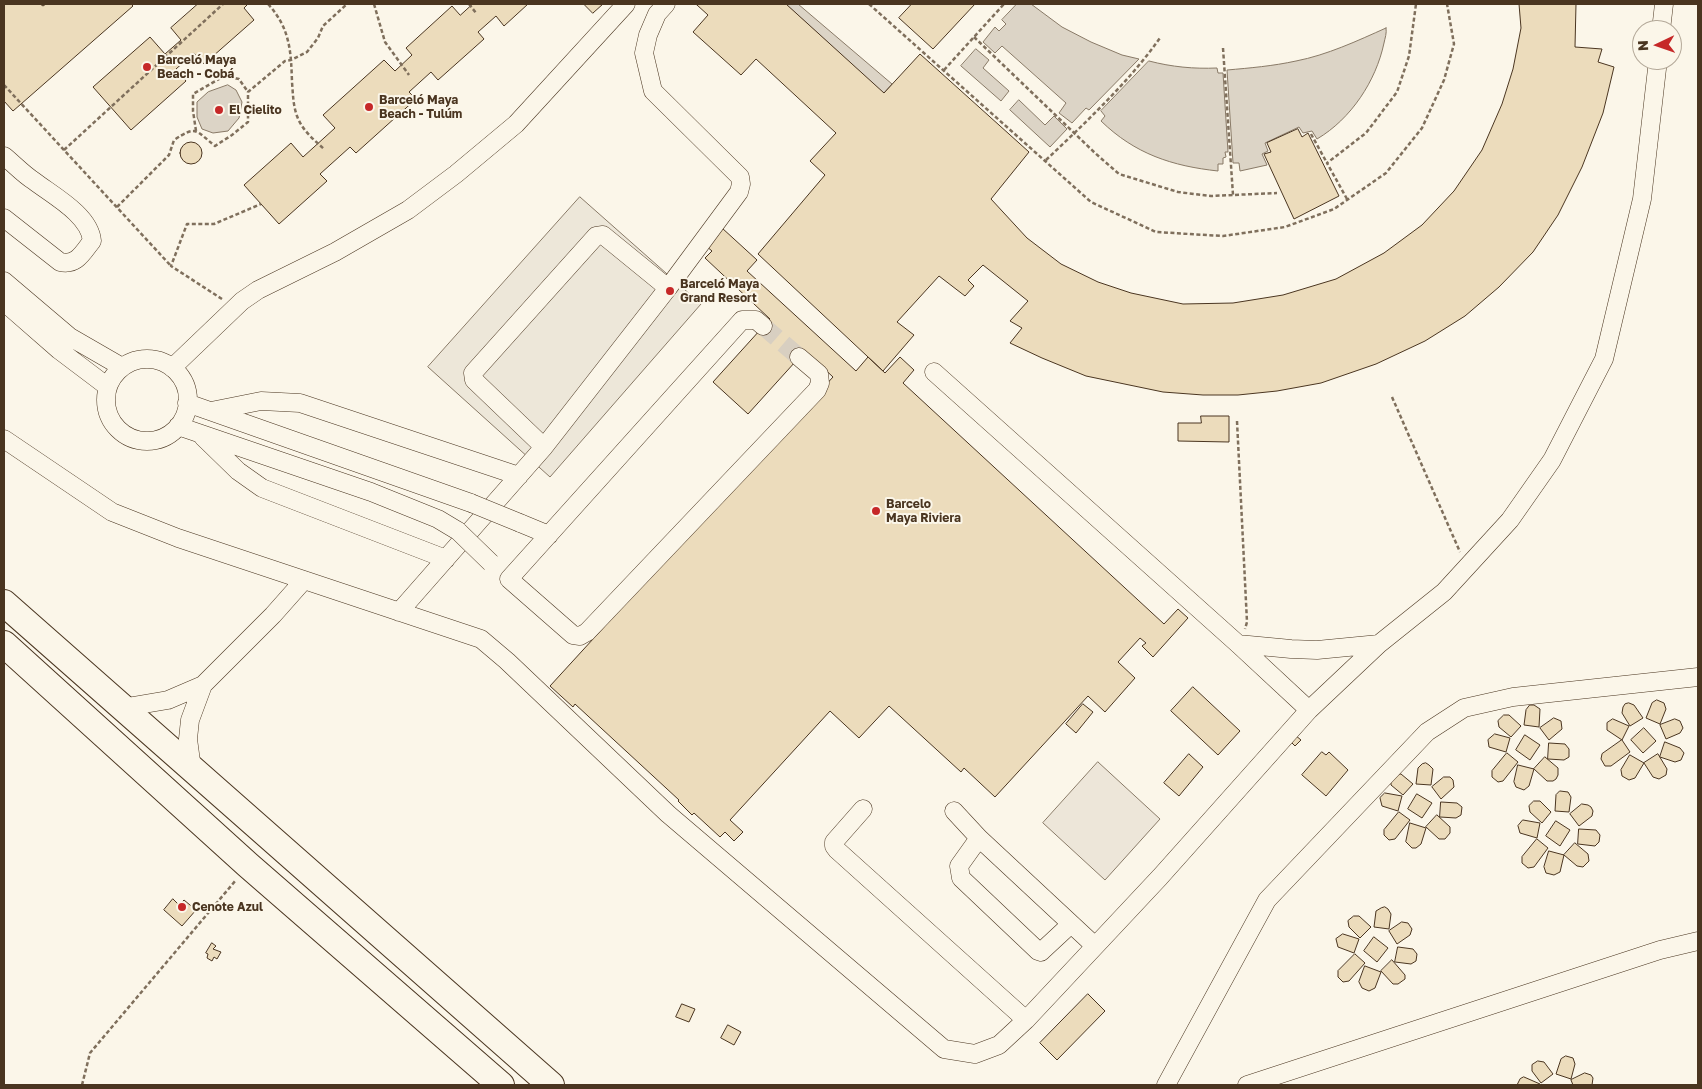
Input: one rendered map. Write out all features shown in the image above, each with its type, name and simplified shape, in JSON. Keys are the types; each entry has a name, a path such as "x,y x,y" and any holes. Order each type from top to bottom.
{"highway":[{"path":"4,603 551,1085"},
{"path":"4,644 248,866 501,1085"}],"street":[{"path":"172,368 235,307 258,290 334,252 408,210 456,174 516,124 626,4"},
{"path":"399,612 544,447 668,288 739,192 740,177 653,91 644,53 648,35 657,14 666,4"},
{"path":"1662,20 1664,4"},
{"path":"4,438 112,512 178,538 481,639 508,661 668,814 944,1049 975,1054 999,1045 1026,1020 1160,877 1309,710 1379,644 1444,592 1510,520 1552,460 1604,359 1642,199 1657,70"},
{"path":"4,156 34,181 62,200 89,228 92,241 77,260 67,264 60,262 4,218"},
{"path":"544,447 474,380 473,373 596,236 603,235 668,288"},
{"path":"4,280 70,337 122,367"},
{"path":"4,302 59,350 108,387"},
{"path":"509,579 742,320 756,320 763,326"},
{"path":"178,426 370,492 438,519 458,531 491,563 573,635 580,636 587,632 817,390 820,383 819,374 799,357"},
{"path":"135,360 155,360 172,368 184,384 187,403 185,413 178,426 167,435 158,439 148,441 129,437 114,424 106,406 108,387 112,378 122,367 135,360"},
{"path":"934,372 1309,710"},
{"path":"211,411 261,401 300,403 519,476"},
{"path":"187,403 471,503 549,535"},
{"path":"199,433 238,471 262,488 446,559"},
{"path":"121,708 168,700 203,685 273,615 304,580"},
{"path":"1238,644 1317,650 1379,644"},
{"path":"1166,1085 1268,900 1427,732 1464,708 1513,697 1698,677"},
{"path":"192,770 188,739 190,720 203,685"},
{"path":"863,809 834,842 837,850 1026,1020"},
{"path":"954,811 979,838 1095,946"},
{"path":"979,838 959,866 961,878 1038,951 1041,952 1071,924"},
{"path":"1247,1085 1660,950 1698,941"}],"path":[{"path":"64,150 223,4"},
{"path":"268,4 278,14 285,28 291,60 293,100 298,118 310,136 324,149"},
{"path":"248,92 285,61 308,52 318,38 323,26 347,4"},
{"path":"374,4 385,42 409,75"},
{"path":"468,4 476,13"},
{"path":"869,4 1091,202 1156,232 1223,236 1285,227 1334,209 1386,173 1422,128 1444,80 1454,44 1447,4"},
{"path":"944,70 1004,4"},
{"path":"1327,163 1366,133 1397,92 1409,56 1416,4"},
{"path":"974,37 1119,174 1178,192 1211,196 1277,192"},
{"path":"1046,160 1075,133 1143,61 1160,38"},
{"path":"1223,48 1233,195"},
{"path":"117,207 170,155 174,140 189,130 196,131 215,146 248,122 248,92 239,79 224,76 193,94 196,131"},
{"path":"4,85 171,266 235,307"},
{"path":"1311,134 1348,199"},
{"path":"171,266 187,224 214,224 261,204"},
{"path":"1392,397 1467,567"},
{"path":"1237,421 1247,622 1245,632 1238,644"},
{"path":"82,1085 90,1053 248,866"}],"shaded area":[{"path":"786,4 798,4 892,84 884,93"},
{"path":"1017,4 1031,4 1062,27 1091,42 1122,55 1139,59 1089,110 1086,108 1072,123 1059,113 1066,103 1002,46 995,53 983,42 995,27 999,31 1006,24 1002,20"},
{"path":"1386,28 1384,43 1375,71 1360,98 1341,121 1317,139 1312,131 1303,133 1299,127 1265,143 1268,151 1262,154 1267,165 1240,171 1239,163 1233,163 1227,70 1270,66 1308,58 1342,47"},
{"path":"976,49 989,60 983,68 1009,91 1001,101 961,66"},
{"path":"1149,61 1183,67 1217,68 1218,73 1223,73 1228,152 1225,152 1226,157 1223,158 1223,164 1218,164 1218,171 1185,166 1155,156 1127,142 1101,121 1105,116 1101,111"},
{"name":"El Cielito","path":"228,85 236,90 242,102 239,118 228,131 213,133 202,129 197,117 197,102 208,92"},
{"path":"1019,100 1045,125 1054,116 1067,129 1050,147 1010,110"},
{"path":"580,197 701,304 550,477 428,367"},
{"path":"1098,762 1160,819 1105,880 1043,823"}],"building":[{"path":"4,4 40,4 43,6 46,4 131,4 133,6 13,111 4,101"},
{"name":"Barceló Maya Beach - Cobá","path":"198,4 248,4 244,8 254,20 204,64 194,53 176,69 186,81 131,130 93,87 150,37 165,54 181,40 171,28"},
{"name":"Barceló Maya Beach - Tulúm","path":"473,4 528,4 504,26 496,16 478,32 484,39 438,80 431,72 409,92 416,99 356,153 350,147 320,174 327,181 279,224 244,185 291,143 303,157 335,128 323,115 384,60 395,71 412,55 406,48 452,6 460,15"},
{"path":"584,4 603,4 593,13"},
{"path":"698,4 786,4 884,93 920,54 1029,152 991,199 1027,238 1061,264 1098,282 1131,293 1183,304 1233,303 1283,295 1336,279 1384,253 1422,225 1454,191 1482,150 1502,104 1513,69 1521,28 1519,4 1576,4 1575,47 1602,49 1598,62 1614,67 1603,113 1582,167 1558,215 1533,252 1499,287 1465,316 1425,341 1376,364 1321,383 1277,391 1238,395 1203,395 1163,392 1086,376 1010,343 1022,328 1010,321 1028,301 983,265 968,280 974,286 965,296 939,276 897,322 914,335 883,371 758,254 825,175 810,161 836,133 756,59 741,75 693,32 708,15"},
{"path":"912,4 975,4 933,49 899,18"},
{"path":"1298,129 1302,137 1308,133 1339,196 1294,219 1264,154 1271,152 1267,143"},
{"path":"191,142 199,145 202,153 199,161 191,164 183,161 180,153 183,145"},
{"name":"Barcelo Maya Riviera","path":"722,228 757,260 747,271 856,371 868,357 885,373 900,357 914,370 903,383 1164,624 1178,609 1188,618 1153,657 1142,646 1146,643 1140,638 1118,662 1135,678 1105,712 1088,696 995,797 964,768 961,772 889,706 859,738 830,711 730,820 743,832 734,841 725,832 720,837 694,813 692,815 679,800 575,704 573,707 550,686 833,377 805,351 748,414 713,382 770,319 705,258 712,251 706,246"},
{"path":"1201,416 1229,416 1229,442 1178,441 1178,423 1201,423"},
{"path":"1193,687 1240,731 1218,755 1171,711"},
{"path":"1657,700 1664,703 1666,709 1660,724 1646,718 1652,703"},
{"path":"1083,704 1093,712 1076,733 1066,724"},
{"path":"1625,704 1634,705 1643,718 1630,726 1622,713"},
{"path":"1530,705 1540,709 1539,727 1524,725 1526,710"},
{"path":"1504,715 1509,715 1521,726 1511,737 1499,727 1498,721"},
{"path":"1554,718 1561,721 1562,729 1549,740 1540,728"},
{"path":"1613,719 1629,726 1622,740 1607,730 1607,723"},
{"path":"1675,719 1680,721 1683,728 1680,733 1666,739 1660,725"},
{"path":"1644,728 1656,741 1643,753 1631,740"},
{"path":"1495,734 1510,738 1506,752 1489,747 1488,740"},
{"path":"1295,735 1301,740 1295,746 1290,741"},
{"path":"1525,735 1540,745 1530,760 1516,750"},
{"path":"1622,740 1630,752 1611,766 1605,766 1601,759 1602,754"},
{"path":"1665,742 1680,748 1684,753 1681,760 1675,762 1660,757"},
{"path":"1549,743 1565,744 1569,749 1569,757 1564,760 1548,759"},
{"path":"1322,752 1326,755 1329,752 1348,770 1326,796 1302,775"},
{"path":"1507,753 1518,762 1503,781 1498,782 1492,777 1492,771"},
{"path":"1189,754 1203,767 1179,796 1164,783"},
{"path":"1658,754 1667,769 1666,775 1659,779 1653,777 1644,763"},
{"path":"1630,755 1644,763 1635,778 1629,780 1622,776 1621,770"},
{"path":"1545,757 1558,768 1558,775 1553,781 1547,781 1534,769"},
{"path":"1426,763 1433,769 1431,785 1416,784 1418,768"},
{"path":"1518,765 1534,769 1529,786 1524,790 1516,787 1514,782"},
{"path":"1396,774 1401,774 1413,784 1403,795 1391,785 1391,779"},
{"path":"1444,777 1450,777 1453,780 1454,787 1441,799 1432,787"},
{"path":"1560,791 1568,792 1571,797 1569,812 1555,811 1556,795"},
{"path":"1385,793 1402,796 1398,811 1382,806 1380,798"},
{"path":"1417,794 1432,803 1422,818 1408,809"},
{"path":"1534,801 1540,801 1551,812 1542,823 1530,812 1529,806"},
{"path":"1441,802 1457,803 1462,807 1461,815 1456,818 1440,817"},
{"path":"1582,804 1588,805 1593,811 1592,816 1579,826 1570,814"},
{"path":"1399,812 1410,820 1395,839 1389,840 1384,835 1384,830"},
{"path":"1437,815 1450,827 1450,833 1445,839 1439,839 1426,827"},
{"path":"1523,820 1540,823 1537,838 1520,833 1518,826"},
{"path":"1556,821 1570,830 1560,846 1546,836"},
{"path":"1410,823 1426,828 1421,844 1416,848 1412,848 1406,842"},
{"path":"1579,829 1596,830 1600,835 1599,842 1595,846 1578,844"},
{"path":"1537,839 1548,848 1534,867 1528,868 1522,863 1522,857"},
{"path":"1575,843 1588,854 1589,861 1583,867 1577,866 1564,855"},
{"path":"1549,851 1564,855 1560,872 1554,875 1546,873 1544,867"},
{"path":"173,899 179,905 184,900 196,910 182,926 164,910"},
{"path":"1385,907 1391,914 1389,929 1374,927 1376,911"},
{"path":"1354,916 1359,916 1371,927 1360,938 1349,927 1348,921"},
{"path":"1402,922 1408,923 1412,929 1410,935 1397,944 1389,931"},
{"path":"1343,934 1359,939 1354,953 1338,947 1336,939"},
{"path":"1374,937 1388,948 1377,962 1364,951"},
{"path":"212,943 216,946 213,949 221,952 217,959 214,957 212,961 207,958 208,954 206,953"},
{"path":"1398,947 1413,949 1417,954 1416,961 1411,964 1395,962"},
{"path":"1355,954 1365,963 1349,981 1343,982 1338,977 1338,971"},
{"path":"1392,960 1405,975 1405,979 1398,984 1393,984 1381,971"},
{"path":"1365,966 1381,972 1375,988 1369,991 1362,988 1359,982"},
{"path":"1088,994 1105,1011 1057,1060 1040,1043"},
{"path":"682,1004 695,1009 689,1022 676,1017"},
{"path":"728,1025 741,1032 734,1045 721,1038"},
{"path":"1566,1056 1573,1058 1575,1064 1571,1079 1556,1074 1561,1059"},
{"path":"1538,1061 1544,1062 1553,1074 1541,1083 1532,1071 1532,1065"},
{"path":"1585,1073 1593,1078 1592,1085 1573,1085 1571,1080"},
{"path":"1524,1077 1540,1084 1517,1085 1520,1079"}],"tunnel":[{"path":"763,326 799,357"}],"place":[{"name":"Barceló Maya Beach - Cobá","path":"147,67"},
{"name":"Barceló Maya Beach - Tulúm","path":"369,107"},
{"name":"El Cielito","path":"219,110"},
{"name":"Barceló Maya Grand Resort","path":"670,291"},
{"name":"Barcelo Maya Riviera","path":"876,511"},
{"name":"Cenote Azul","path":"182,907"}]}
